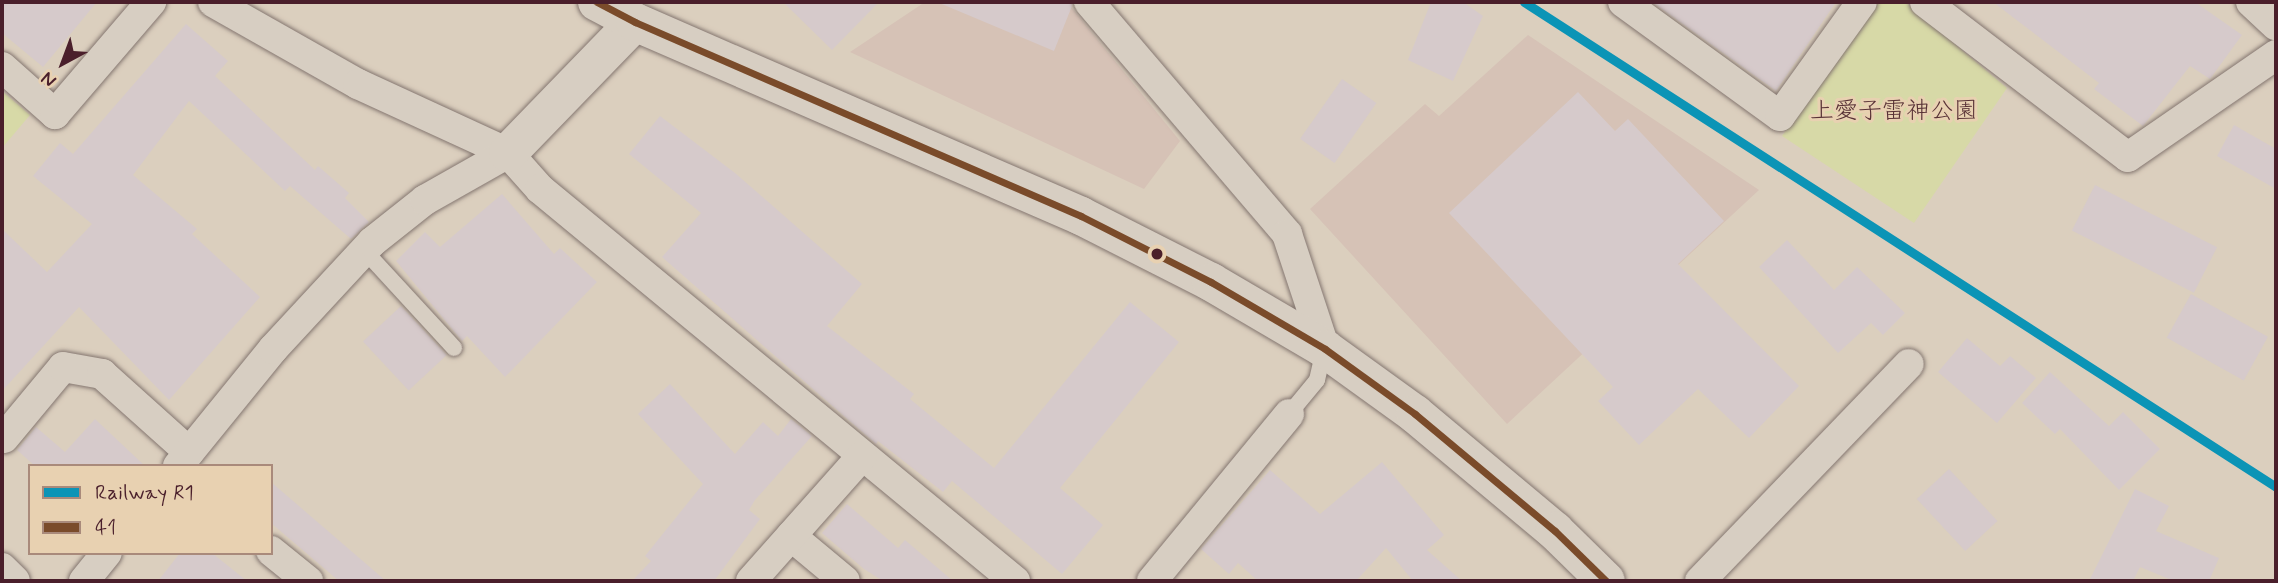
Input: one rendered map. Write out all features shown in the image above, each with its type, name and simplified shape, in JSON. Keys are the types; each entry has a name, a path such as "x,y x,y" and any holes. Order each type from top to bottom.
{"main road":[{"path":"597,2 635,22 1082,216 1212,282 1325,349 1415,414 1555,531 1606,581"},
{"path":"508,153 635,22"}],"street":[{"path":"2,68 55,114 151,2"},
{"path":"213,2 358,84 508,153 540,190 1015,581"},
{"path":"1089,2 1287,234 1325,349"},
{"path":"1623,2 1780,116 1862,2"},
{"path":"1925,2 2128,157 2276,55"},
{"path":"2251,2 2276,25"},
{"path":"4,439 63,367 103,374 184,459 274,349 365,250 425,200 508,153"},
{"path":"1700,581 1909,365"},
{"path":"1152,581 1289,414"},
{"path":"751,581 862,456"},
{"path":"791,536 845,581"},
{"path":"273,553 308,581"},
{"path":"84,581 105,555"},
{"path":"2,568 15,581"}],"lane":[{"path":"365,250 454,348"},
{"path":"1289,414 1317,380 1325,349"}],"shaded area":[{"path":"925,2 1067,2 1180,141 1144,189 850,52"},
{"path":"1528,35 1759,190 1507,424 1310,209 1425,104 1439,116"}],"green space":[{"name":"上愛子雷神公園","path":"1875,2 1905,2 2007,88 1914,223 1782,136"},
{"path":"2,91 30,115 2,148"}],"building":[{"path":"2,2 97,2 43,67 2,33"},
{"path":"783,2 879,2 832,50"},
{"path":"937,2 1072,2 1072,6 1054,51"},
{"path":"1431,2 1463,2 1483,16 1453,81 1408,60"},
{"path":"1652,2 1836,2 1776,91"},
{"path":"1993,2 2195,2 2242,35 2210,79 2190,66 2143,126 2094,89 2099,83"},
{"path":"186,24 228,61 215,76 315,170 318,166 349,193 345,198 369,222 351,239 290,186 285,191 189,101 133,175 197,229 192,234 260,297 169,400 79,307 2,391 2,229 47,272 92,224 33,176 60,143 73,154"},
{"path":"1342,79 1376,103 1335,163 1300,139"},
{"path":"1578,92 1615,131 1628,119 1724,221 1678,264 1799,386 1749,438 1698,389 1639,445 1598,401 1613,387 1449,213"},
{"path":"660,116 735,173 862,284 827,326 914,394 910,399 994,468 1130,302 1179,342 1060,488 1103,525 1062,574 952,481 943,492 878,441 876,444 662,257 701,213 629,154"},
{"path":"2234,125 2276,149 2276,189 2217,156"},
{"path":"2095,185 2217,247 2194,293 2072,230"},
{"path":"502,194 554,254 560,248 597,282 505,377 467,336 462,341 396,261 425,232 440,247"},
{"path":"1787,240 1834,290 1857,267 1905,313 1883,335 1871,323 1838,353 1759,267"},
{"path":"2191,294 2268,337 2244,380 2167,338"},
{"path":"401,306 447,355 409,390 363,341"},
{"path":"1967,338 2000,366 2010,356 2036,378 1997,423 1938,372"},
{"path":"2050,372 2109,426 2123,412 2160,449 2119,490 2060,429 2055,434 2022,403"},
{"path":"670,384 735,454 763,422 778,436 791,419 812,436 755,500 749,510 760,519 714,581 632,581 651,561 645,556 703,484 638,414"},
{"path":"95,419 143,464 33,464 17,450 36,427 65,452"},
{"path":"1382,462 1444,535 1427,550 1462,581 1413,581 1386,548 1356,581 1258,581 1238,563 1229,574 1201,549 1270,470 1320,514"},
{"path":"1949,469 1997,521 1965,551 1917,499"},
{"path":"273,484 386,581 339,581 273,525"},
{"path":"2135,489 2169,506 2156,531 2219,558 2209,581 2174,581 2140,567 2133,581 2089,581"},
{"path":"847,504 898,548 905,540 953,581 883,581 864,569 822,533"},
{"path":"178,555 214,555 247,581 158,581"}],"rail line":[{"name":"R1","path":"1524,2 2276,487"}],"transit line":[{"name":"41","path":"597,2 635,22 1081,216 1211,282 1325,349 1415,414 1555,531 1606,581"}]}
